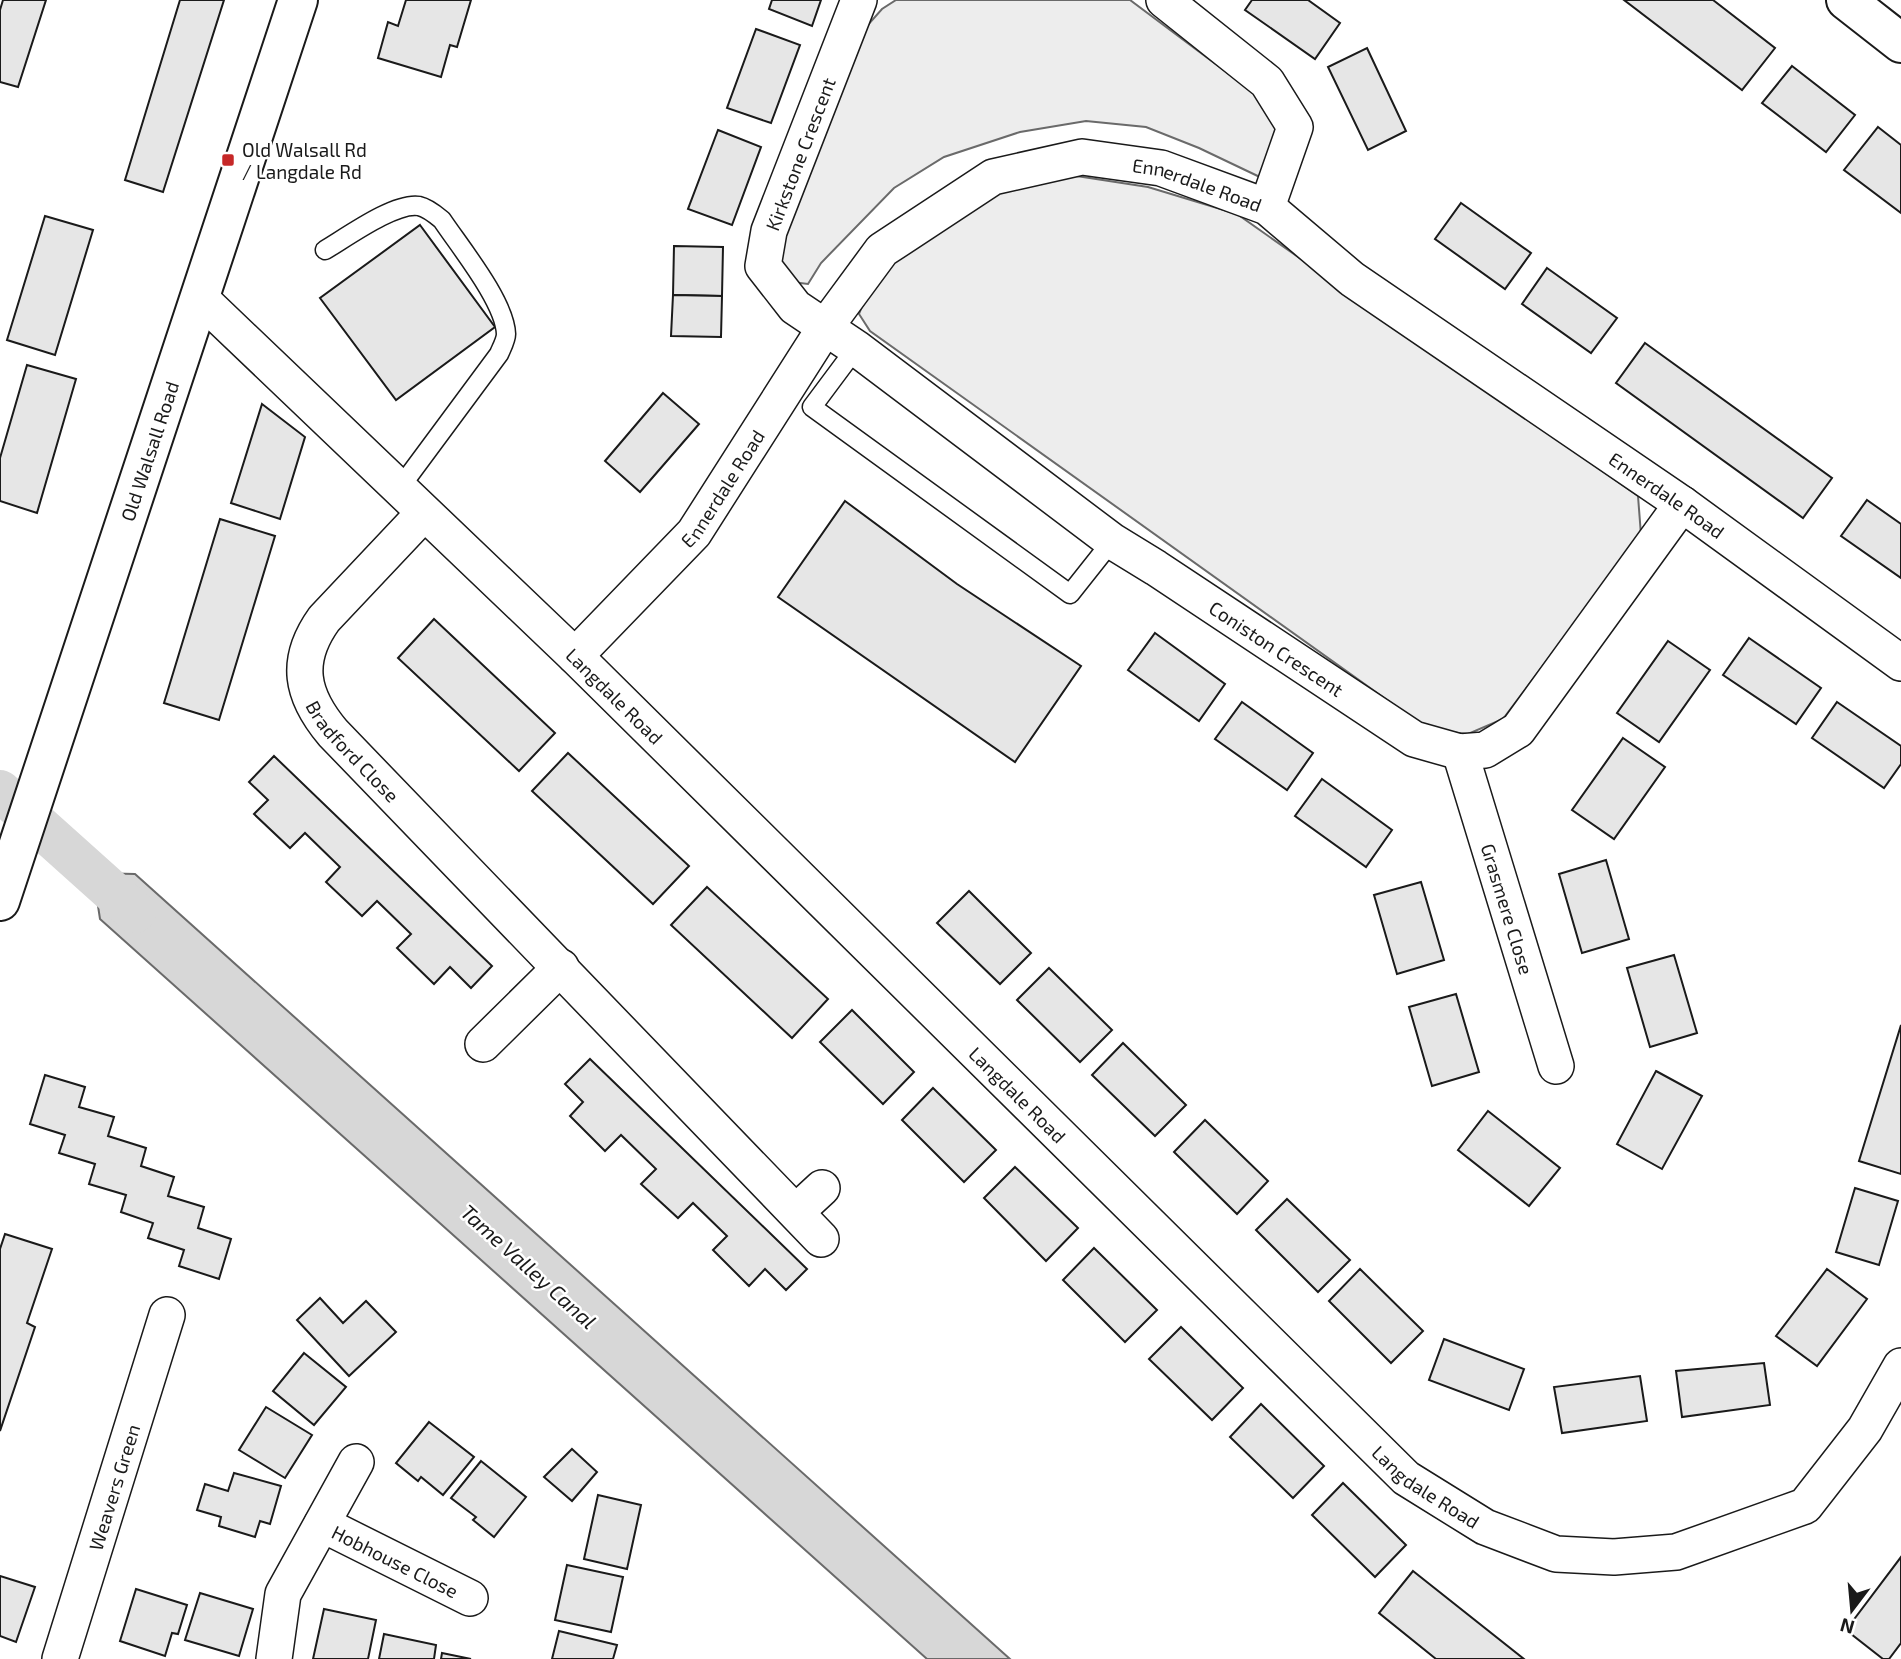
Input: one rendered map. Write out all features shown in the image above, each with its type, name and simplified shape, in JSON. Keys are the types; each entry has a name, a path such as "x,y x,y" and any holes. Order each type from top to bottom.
{"main road":[{"name":"Old Walsall Road","path":"0,901 298,0"},
{"path":"1846,0 1901,43"}],"street":[{"name":"Kirkstone Crescent","path":"826,326 795,307 762,266 769,231 859,0"},
{"path":"1164,0 1267,82 1295,127 1266,207"},
{"name":"Ennerdale Road","path":"575,656 694,533 826,326 882,250 993,177 1082,158 1161,169 1266,207 1352,279 1682,504 1901,663"},
{"name":"Langdale Road","path":"199,298 575,656 1406,1478 1485,1527 1556,1554 1614,1557 1676,1552 1805,1506 1865,1429 1901,1366"},
{"name":"Coniston Crescent","path":"826,326 1112,541 1413,739 1460,752 1485,750 1518,730 1682,504"},
{"name":"Bradford Close","path":"424,513 315,631 305,656 304,679 309,699 333,733 821,1239"},
{"name":"Grasmere Close","path":"1460,752 1556,1066"},
{"path":"483,1044 561,967"},
{"path":"796,1212 822,1188"},
{"name":"Weavers Green","path":"60,1659 167,1315"},
{"name":"Hobhouse Close","path":"274,1659 283,1594 356,1462"},
{"name":"Hobhouse Close","path":"322,1524 470,1598"}],"lane":[{"path":"325,250 400,207 419,206 443,220 495,300 504,323 506,337 499,354 399,489"},
{"path":"856,348 812,407 1070,594 1112,541"}],"shaded area":[{"path":"896,0 1130,0 1261,98 1281,124 1264,179 1199,148 1146,127 1086,121 1020,132 944,157 894,188 821,263 808,284 792,282 779,267 777,246 866,27 882,9"},
{"path":"1070,175 1148,187 1237,214 1638,496 1641,535 1503,719 1468,734 1429,730 870,331 859,314 884,269 989,196"}],"water":[{"name":"Tame Valley Canal","path":"93,873 135,874 1010,1659 927,1659 100,919"}],"building":[{"path":"3,0 46,0 18,87 0,82 0,10"},
{"path":"180,0 224,0 163,192 125,180"},
{"path":"406,0 471,0 457,47 450,45 441,77 378,58 388,22 398,26"},
{"path":"772,0 821,0 812,26 769,9"},
{"path":"1252,0 1308,0 1340,23 1315,59 1245,10"},
{"path":"1624,0 1713,0 1775,48 1742,90"},
{"path":"756,29 800,45 771,123 727,108"},
{"path":"1367,48 1406,131 1368,150 1328,67"},
{"path":"1792,66 1855,115 1826,152 1762,103"},
{"path":"1878,127 1901,145 1901,213 1844,170"},
{"path":"718,130 761,147 732,225 688,209"},
{"path":"1461,203 1531,253 1505,289 1435,239"},
{"path":"45,216 93,230 55,355 7,340"},
{"path":"420,225 495,327 396,400 320,298"},
{"path":"674,246 723,247 722,296 673,295"},
{"path":"1547,268 1617,318 1591,353 1522,304"},
{"path":"673,295 722,296 721,337 671,336"},
{"path":"1645,343 1832,478 1803,518 1616,383"},
{"path":"27,365 76,379 37,513 0,501 0,458"},
{"path":"663,393 699,424 640,492 605,461"},
{"path":"262,404 305,437 280,519 231,503"},
{"path":"1867,500 1901,524 1901,578 1841,536"},
{"path":"845,501 957,584 1081,666 1015,762 778,597"},
{"path":"220,519 275,536 219,720 164,703"},
{"path":"434,619 555,733 519,771 398,658"},
{"path":"1155,633 1225,684 1199,721 1128,670"},
{"path":"1749,638 1821,688 1796,724 1723,675"},
{"path":"1668,641 1710,670 1659,742 1617,713"},
{"path":"1242,702 1313,753 1287,790 1215,739"},
{"path":"1837,702 1901,746 1901,764 1884,788 1812,738"},
{"path":"1623,738 1665,767 1614,839 1572,810"},
{"path":"568,753 689,866 653,904 532,791"},
{"path":"274,756 492,966 471,988 450,967 434,984 397,948 411,934 377,901 362,916 326,882 340,867 305,833 290,848 254,814 268,800 249,782"},
{"path":"1322,779 1392,830 1366,867 1295,816"},
{"path":"1606,860 1629,939 1582,953 1559,874"},
{"path":"1421,882 1444,960 1397,974 1374,895"},
{"path":"707,887 828,999 792,1038 671,925"},
{"path":"969,891 1031,953 1000,984 937,923"},
{"path":"1674,955 1697,1033 1650,1047 1627,968"},
{"path":"1049,968 1112,1030 1080,1062 1017,1000"},
{"path":"1456,994 1479,1072 1432,1086 1409,1007"},
{"path":"852,1010 914,1072 883,1104 820,1042"},
{"path":"1901,1025 1901,1174 1859,1161"},
{"path":"1123,1043 1186,1105 1155,1136 1092,1075"},
{"path":"590,1059 807,1269 786,1290 765,1269 749,1286 713,1250 727,1236 693,1203 678,1218 641,1184 656,1169 621,1135 605,1151 570,1116 583,1102 565,1084"},
{"path":"1656,1071 1702,1096 1662,1169 1617,1144"},
{"path":"45,1075 85,1087 79,1107 114,1117 108,1136 146,1148 141,1166 174,1177 168,1196 204,1207 198,1228 231,1239 219,1279 179,1266 184,1250 148,1238 153,1223 121,1212 126,1195 89,1184 95,1164 59,1153 65,1135 30,1124"},
{"path":"933,1088 996,1150 964,1182 902,1120"},
{"path":"1488,1111 1560,1168 1529,1206 1458,1150"},
{"path":"1205,1120 1268,1181 1237,1214 1174,1152"},
{"path":"1015,1167 1078,1228 1046,1261 984,1198"},
{"path":"1855,1188 1898,1201 1879,1265 1836,1252"},
{"path":"1287,1199 1350,1260 1318,1292 1256,1230"},
{"path":"5,1234 52,1249 27,1323 35,1327 0,1431 0,1249"},
{"path":"1094,1248 1157,1310 1125,1342 1063,1280"},
{"path":"1360,1269 1423,1331 1391,1363 1329,1301"},
{"path":"1827,1269 1867,1299 1817,1366 1776,1336"},
{"path":"320,1298 343,1323 366,1301 396,1332 349,1376 297,1320"},
{"path":"1181,1327 1243,1388 1212,1420 1149,1359"},
{"path":"1444,1339 1524,1369 1509,1410 1429,1380"},
{"path":"304,1353 346,1387 314,1425 273,1391"},
{"path":"1764,1363 1770,1405 1682,1417 1676,1371"},
{"path":"1640,1376 1647,1421 1562,1433 1554,1387"},
{"path":"1261,1404 1324,1466 1293,1498 1230,1437"},
{"path":"266,1407 312,1435 285,1478 239,1450"},
{"path":"429,1422 474,1457 443,1495 421,1477 418,1481 396,1463"},
{"path":"572,1449 597,1472 572,1501 544,1477"},
{"path":"481,1461 526,1497 494,1537 473,1520 476,1517 451,1498"},
{"path":"234,1473 281,1486 270,1524 260,1521 255,1537 219,1526 221,1517 197,1510 205,1484 228,1491"},
{"path":"1343,1483 1406,1545 1375,1577 1312,1515"},
{"path":"598,1495 641,1505 627,1569 584,1559"},
{"path":"1901,1557 1901,1643 1889,1659 1883,1659 1846,1630"},
{"path":"567,1565 623,1577 611,1632 555,1620"},
{"path":"1413,1571 1524,1659 1436,1659 1379,1613"},
{"path":"0,1576 35,1587 16,1642 0,1636"},
{"path":"136,1589 187,1605 178,1634 172,1633 165,1656 120,1641"},
{"path":"200,1593 253,1609 239,1656 185,1640"},
{"path":"324,1609 376,1620 368,1659 313,1659"},
{"path":"559,1631 617,1645 613,1659 552,1659"},
{"path":"384,1634 436,1645 434,1659 379,1659"},
{"path":"442,1653 471,1659 441,1659"}],"waterway":[{"path":"0,791 135,912"}],"place":[{"name":"Old Walsall Rd / Langdale Rd","path":"228,160"}]}
